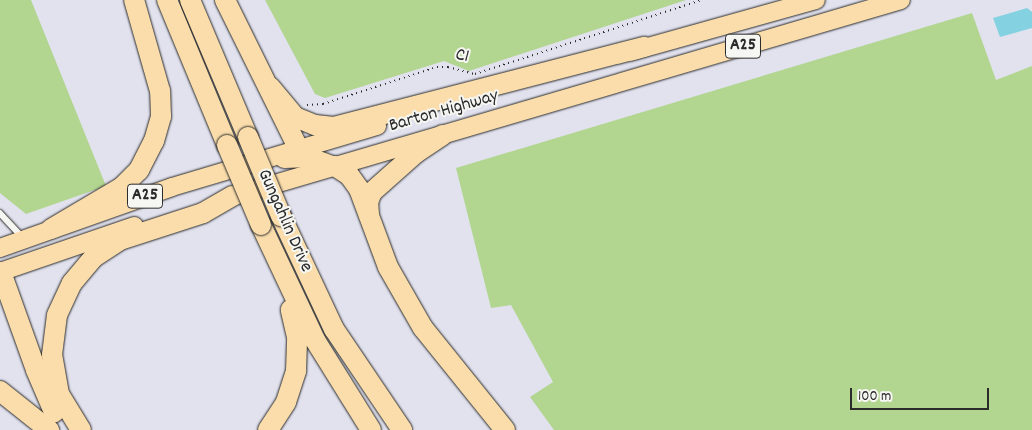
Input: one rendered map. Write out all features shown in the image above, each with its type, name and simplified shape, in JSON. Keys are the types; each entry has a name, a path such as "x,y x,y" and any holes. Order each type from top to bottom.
{"highway":[{"path":"51,229 122,187 139,170 154,141 160,116 160,91 134,0"},
{"name":"Gungahlin Drive","path":"167,0 261,225 315,340 371,430"},
{"name":"Gungahlin Drive","path":"190,0 281,216 334,329 402,430"},
{"path":"225,0 270,87 299,153 294,173 284,181"},
{"name":"Barton Highway","path":"13,242 240,165 299,153 644,48 816,0"},
{"name":"Barton Highway","path":"0,272 233,196 901,0"},
{"path":"270,87 295,117 315,125 334,126 644,48"},
{"path":"370,221 368,202 372,192 410,158 443,135"},
{"path":"299,153 335,166 357,186 388,267 419,322 505,430"},
{"path":"81,430 59,394 52,355 55,321 72,283 94,257 120,240 203,213 233,196"},
{"path":"261,225 293,315 298,348 290,392 268,430"},
{"path":"13,242 3,253 0,272 36,370 65,430"},
{"path":"0,391 49,430"}],"lane":[{"path":"0,212 13,242"}],"path":[{"name":"C1","path":"303,104 319,106 441,67 475,74 702,0"}],"green space":[{"path":"0,0 31,0 106,186 26,214 0,193"},
{"path":"265,0 686,0 469,71 444,61 325,98 315,94"},
{"path":"972,13 996,80 1032,66 1032,430 554,430 530,397 553,382 511,305 491,308 456,168"}],"water":[{"path":"1027,8 1032,12 1032,28 1000,37 993,18"}]}
